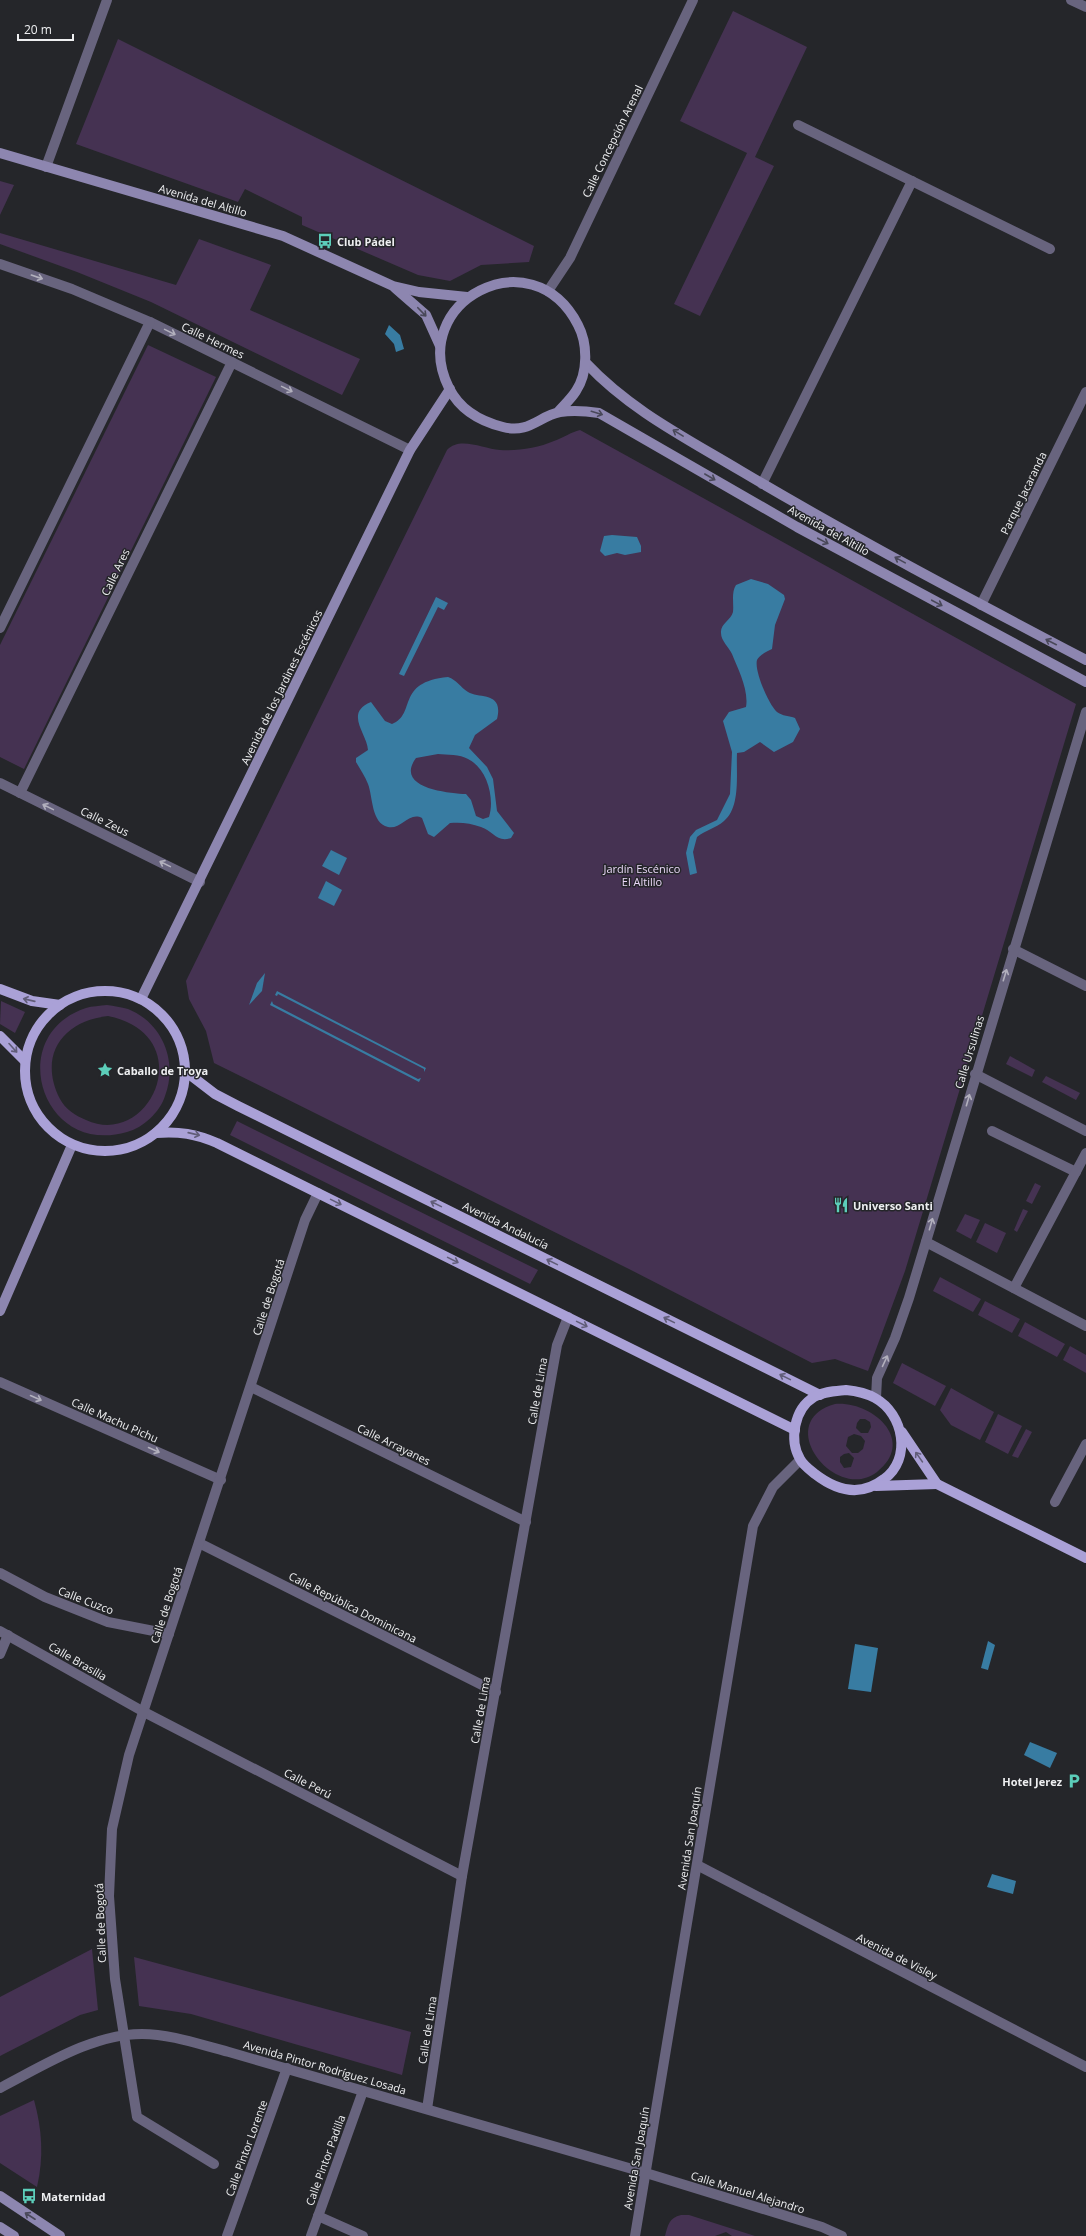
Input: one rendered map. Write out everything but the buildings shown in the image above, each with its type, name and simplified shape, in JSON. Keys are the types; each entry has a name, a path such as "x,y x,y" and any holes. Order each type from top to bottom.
{"main road":[{"path":"0,989 14,996 32,1001 60,1005"},
{"path":"116,991 141,999 163,1015 178,1038 185,1065 183,1093 171,1118 151,1138 126,1149 99,1152 72,1145 50,1131 34,1111 26,1087 25,1061 32,1036 46,1016 66,1000 91,992 116,991"},
{"path":"0,1036 25,1061"},
{"name":"Avenida Andalucía","path":"185,1071 215,1094 238,1106 820,1395"},
{"path":"156,1133 184,1132 200,1136 795,1430"},
{"path":"876,1486 891,1475 900,1458 902,1441 899,1422 888,1408 876,1398 862,1392 846,1390 829,1391 814,1397 801,1409 795,1430 795,1444 800,1460 825,1482 841,1489 858,1491 876,1486 937,1484 1086,1558"},
{"path":"900,1431 937,1484"}],"street":[{"path":"46,167 107,0"},
{"name":"Calle Concepción Arenal","path":"548,291 570,258 693,0"},
{"path":"1072,0 1086,7"},
{"path":"798,125 1050,249"},
{"name":"Avenida del Altillo","path":"0,153 283,236 393,286 419,292 467,297"},
{"path":"762,484 912,181"},
{"name":"Calle Hermes","path":"0,264 72,289 150,322 410,450"},
{"name":"Avenida del Altillo","path":"393,286 426,315 440,346 442,375 456,400 477,419 504,428 533,425 558,412 577,390 586,363 583,334 570,309 548,291 521,282 492,284 467,297 449,319 440,346"},
{"path":"0,628 150,322"},
{"name":"Calle Ares","path":"20,793 232,362"},
{"name":"Avenida del Altillo","path":"586,363 607,386 640,411 762,484 981,605 1086,660"},
{"name":"Avenida de los Jardines Escénicos","path":"141,999 200,882 410,450 450,389"},
{"name":"Parque Jacaranda","path":"981,605 1086,392"},
{"name":"Avenida del Altillo","path":"558,412 582,410 599,413 797,527 1086,682"},
{"name":"Calle Ursulinas","path":"876,1398 877,1378 895,1338 926,1242 975,1074 1086,712"},
{"name":"Calle Zeus","path":"0,783 200,882"},
{"path":"1013,949 1086,986"},
{"path":"975,1074 1086,1131"},
{"path":"992,1131 1076,1172"},
{"path":"0,1311 72,1145"},
{"path":"1014,1288 1086,1153"},
{"name":"Calle de Bogotá","path":"214,2164 137,2117 115,1979 109,1896 112,1829 129,1755 221,1480 305,1220 318,1193"},
{"path":"926,1242 1086,1326"},
{"name":"Calle de Lima","path":"427,2109 462,1876 496,1692 558,1337 568,1317"},
{"name":"Calle Machu Pichu","path":"0,1382 221,1480"},
{"name":"Calle Arrayanes","path":"251,1387 526,1522"},
{"path":"1055,1502 1086,1444"},
{"name":"Avenida San Joaquín","path":"635,2236 753,1526 773,1487 800,1460"},
{"name":"Calle República Dominicana","path":"199,1543 496,1692"},
{"name":"Calle Cuzco","path":"0,1573 45,1597 108,1622 169,1634"},
{"path":"0,1654 4,1633"},
{"name":"Calle Brasilia","path":"4,1633 144,1712"},
{"name":"Calle Perú","path":"144,1712 462,1876"},
{"name":"Avenida de Visley","path":"697,1865 1086,2067"},
{"name":"Avenida Pintor Rodríguez Losada","path":"0,2088 67,2054 99,2042 124,2036 142,2034 174,2038 287,2068 646,2173"},
{"name":"Calle Pintor Lorente","path":"227,2236 287,2068"},
{"name":"Calle Pintor Padilla","path":"311,2236 362,2091"},
{"name":"Calle Manuel Alejandro","path":"646,2173 822,2227 842,2236"},
{"path":"0,2196 60,2236"},
{"path":"318,2216 363,2236"},
{"path":"0,2227 14,2236"}],"green space":[{"path":"733,11 807,47 755,157 774,166 700,316 674,304 747,153 680,121"},
{"path":"118,39 534,246 529,262 481,265 450,281 418,275 302,225 302,217 245,189 238,202 76,144"},
{"path":"0,181 14,185 0,215"},
{"path":"0,233 176,285 199,239 271,265 250,310 360,359 342,395 151,302 77,272 0,244"},
{"path":"148,345 216,377 24,769 0,757 0,645"},
{"name":"Jardín Escénico El Altillo","path":"580,430 1076,704 905,1271 868,1371 835,1359 812,1363 629,1269 214,1063 206,1031 189,999 186,981 447,450 458,444 472,444 500,450 528,448 541,446"},
{"path":"1,1001 25,1012 15,1033 0,1024"},
{"path":"107,1005 128,1009 140,1015 159,1034 168,1057 170,1070 169,1083 163,1102 145,1123 127,1132 97,1135 73,1127 55,1111 44,1090 40,1066 46,1042 61,1022 86,1008","holes":["108,1016 136,1027 153,1044 159,1065 156,1086 146,1105 130,1119 109,1125 86,1120 71,1112 62,1103 54,1083 52,1069 53,1055 58,1043 67,1033 78,1025 92,1019"]},
{"path":"1010,1056 1035,1070 1032,1077 1006,1064"},
{"path":"1046,1076 1080,1093 1076,1100 1042,1082"},
{"path":"237,1121 538,1270 530,1284 230,1135"},
{"path":"1035,1183 1041,1186 1032,1204 1026,1201"},
{"path":"1023,1209 1028,1211 1017,1232 1014,1230"},
{"path":"965,1214 980,1220 971,1239 956,1231"},
{"path":"985,1223 1006,1233 997,1253 976,1242"},
{"path":"940,1277 981,1299 973,1312 933,1291"},
{"path":"985,1301 1020,1319 1012,1333 978,1315"},
{"path":"1025,1322 1065,1344 1057,1357 1018,1336"},
{"path":"1070,1346 1086,1355 1086,1373 1063,1360"},
{"path":"902,1363 946,1386 935,1406 893,1383"},
{"path":"951,1388 994,1412 980,1440 951,1425 940,1410"},
{"path":"835,1404 849,1405 863,1409 876,1416 885,1425 891,1436 893,1448 888,1460 877,1472 861,1479 844,1477 829,1469 817,1457 809,1442 809,1427 817,1413","holes":["860,1419 865,1419 870,1422 871,1427 868,1433 861,1433 856,1428","854,1434 861,1436 865,1441 863,1449 858,1453 852,1453 846,1446 848,1437","849,1453 854,1458 851,1467 844,1468 840,1462 840,1457"]},
{"path":"998,1414 1022,1426 1008,1454 985,1442"},
{"path":"1026,1429 1032,1432 1018,1458 1012,1456"},
{"path":"92,1949 98,2010 80,2015 0,2056 0,1997"},
{"path":"134,1957 411,2032 402,2075 191,2014 139,2006"},
{"path":"34,2100 39,2122 41,2143 41,2165 37,2187 0,2163 0,2116"},
{"path":"681,2215 689,2215 755,2236 732,2236 726,2232 715,2236 665,2236 671,2220"}],"water":[{"path":"389,325 400,335 404,349 396,352 394,344 385,334"},
{"path":"612,535 637,537 641,546 641,552 625,555 617,553 605,556 600,551 604,536"},
{"path":"751,579 768,584 784,595 785,599 775,625 772,649 760,656 757,660 757,665 763,688 774,708 781,714 795,718 800,729 793,742 774,752 760,742 744,752 737,753 736,789 733,807 724,821 697,837 693,852 697,873 690,875 686,853 690,837 696,830 717,820 730,794 732,752 723,721 729,712 746,707 747,700 742,680 732,654 722,639 721,630 733,612 734,588 736,585"},
{"path":"436,597 448,603 444,610 438,607 404,676 399,674"},
{"path":"448,677 468,692 494,700 497,704 497,719 475,735 469,748 487,767 493,779 497,811 514,833 511,838 502,839 481,827 458,823 450,823 434,837 428,834 422,818 417,816 393,827 382,825 378,820 370,789 356,762 356,758 368,750 359,724 359,712 363,707 371,702 385,721 392,724 404,713 414,691 420,685 431,680","holes":["438,754 465,757 475,763 480,769 485,776 490,793 491,809 489,817 483,819 476,816 471,800 466,794 436,790 426,787 417,782 412,776 411,768 416,758"]},
{"path":"331,850 347,858 339,875 322,866"},
{"path":"326,881 342,890 334,906 318,898"},
{"path":"265,973 262,991 249,1005 257,983"},
{"path":"277,991 426,1068 424,1072 424,1069 278,994 277,996 275,995"},
{"path":"272,1001 273,1004 418,1079 421,1078 419,1082 270,1005"},
{"path":"988,1641 995,1645 988,1670 981,1668"},
{"path":"855,1644 878,1648 871,1692 848,1689"},
{"path":"1030,1742 1057,1753 1050,1768 1024,1755"},
{"path":"992,1874 1016,1881 1013,1894 987,1887"}],"place":[{"name":"Club Pádel","path":"325,241"},
{"name":"Caballo de Troya","path":"105,1070"},
{"name":"Universo Santi","path":"841,1205"},
{"name":"Hotel Jerez","path":"1074,1781"},
{"name":"Maternidad","path":"29,2196"}]}
